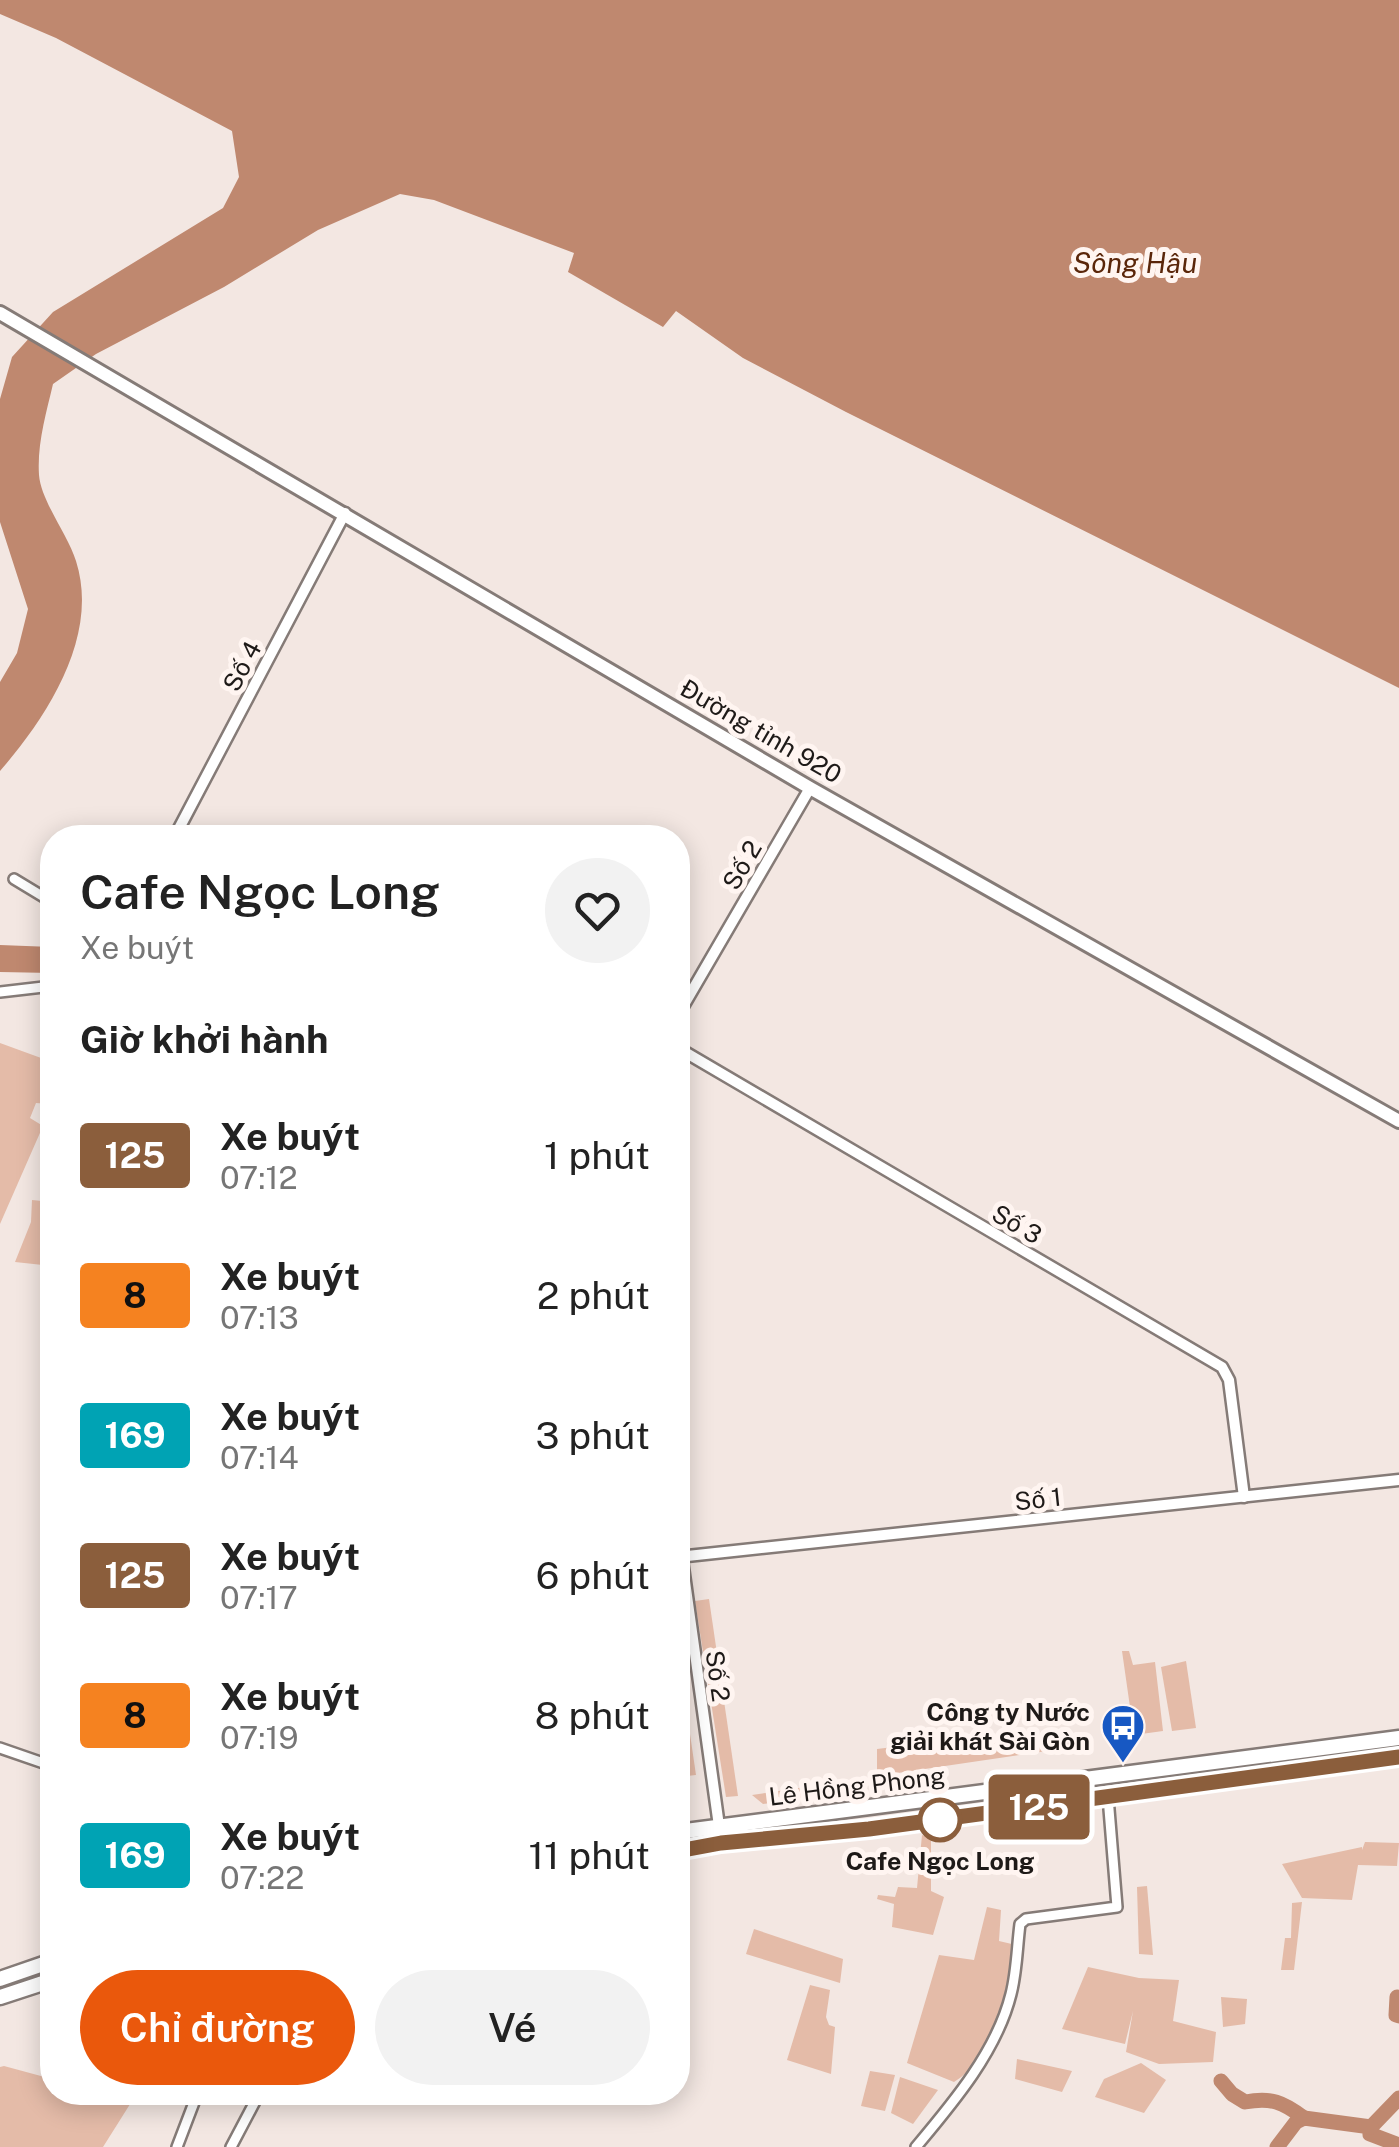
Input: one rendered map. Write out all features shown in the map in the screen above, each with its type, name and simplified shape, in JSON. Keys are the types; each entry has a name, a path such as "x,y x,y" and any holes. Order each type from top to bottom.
{"highway":[{"name":"Lê Hồng Phong","path":"690,1830 1399,1738"},
{"name":"Lê Hồng Phong","path":"690,1849 869,1829 1399,1757"},
{"path":"719,1826 721,1843"},
{"path":"0,1979 40,1964"},
{"path":"0,1997 40,1986"}],"main road":[{"name":"Đường tỉnh 920","path":"0,312 810,788 1399,1121"}],"street":[{"name":"Số 4","path":"181,825 345,513"},
{"name":"Số 2","path":"690,993 810,788"},
{"path":"14,879 40,895"},
{"path":"0,992 40,987"},
{"name":"Số 3","path":"690,1055 1222,1367 1228,1380 1244,1497"},
{"name":"Số 1","path":"690,1556 1399,1480"},
{"name":"Số 2","path":"690,1626 719,1826"},
{"path":"0,1748 40,1762"},
{"path":"916,2147 951,2105 994,2038 1011,1996 1020,1924 1118,1907 1108,1797"},
{"path":"177,2147 193,2105"},
{"path":"231,2147 253,2105"}],"shaded area":[{"path":"0,1043 40,1058 40,1103 36,1103 30,1118 40,1124 40,1133 0,1224"},
{"path":"32,1200 40,1201 40,1265 15,1262 31,1222"},
{"path":"709,1599 738,1796 726,1797 695,1601"},
{"path":"1122,1651 1129,1651 1133,1665 1155,1662 1163,1731 1134,1735"},
{"path":"1186,1661 1196,1728 1172,1731 1161,1667"},
{"path":"1037,1729 1047,1751 877,1776 877,1749"},
{"path":"690,1734 696,1775 690,1776"},
{"path":"851,1780 853,1788 841,1794 763,1804 752,1795"},
{"path":"922,1835 931,1839 931,1891 944,1897 933,1935 892,1927 894,1904 877,1899 878,1895 895,1897 898,1887 917,1888"},
{"path":"1365,1842 1399,1843 1397,1866 1358,1865 1352,1900 1302,1898 1282,1864 1362,1850"},
{"path":"1147,1886 1153,1955 1139,1954 1137,1887"},
{"path":"1302,1902 1294,1970 1281,1970 1285,1938 1291,1938 1292,1903"},
{"path":"987,1907 1001,1910 999,1941 1016,1945 989,2040 980,2057 954,2082 907,2063 939,1955 974,1960"},
{"path":"754,1929 843,1959 840,1983 746,1954"},
{"path":"1088,1967 1139,1978 1179,1980 1173,2021 1216,2032 1213,2062 1159,2064 1126,2052 1133,2011 1125,2044 1062,2029"},
{"path":"810,1985 830,1990 826,2017 829,2025 835,2027 831,2074 787,2060"},
{"path":"1221,1997 1247,1999 1245,2024 1223,2027"},
{"path":"1017,2059 1072,2071 1062,2092 1015,2079"},
{"path":"1141,2063 1166,2080 1144,2113 1095,2097 1104,2079"},
{"path":"0,2067 40,2076 40,2105 129,2105 103,2147 0,2147"},
{"path":"870,2071 895,2075 885,2111 861,2106"},
{"path":"900,2077 938,2090 913,2124 891,2113"}],"water":[{"name":"Sông Hậu","path":"0,0 1399,0 1399,688 846,412 743,358 676,311 663,327 568,272 574,253 434,200 400,194 318,230 224,287 96,354 53,384 41,440 39,475 44,496 76,561 82,589 81,618 65,674 51,701 0,771 0,682 17,653 28,609 0,522 0,399 12,357 53,312 223,208 239,177 232,131 56,38 0,14"},
{"path":"0,945 40,947 40,973 0,972"}],"waterway":[{"path":"1397,1997 1399,2016"},
{"path":"1221,2081 1245,2102 1276,2102 1304,2118"},
{"path":"1399,2098 1371,2127 1370,2134 1399,2145"},
{"path":"1277,2147 1296,2122 1304,2118 1371,2127"}],"bus line":[{"name":"125","path":"690,1849 869,1829 1399,1757"}],"place":[{"name":"Công ty Nước giải khát Sài Gòn","path":"1123,1764"},
{"name":"Cafe Ngọc Long","path":"940,1820"}]}
